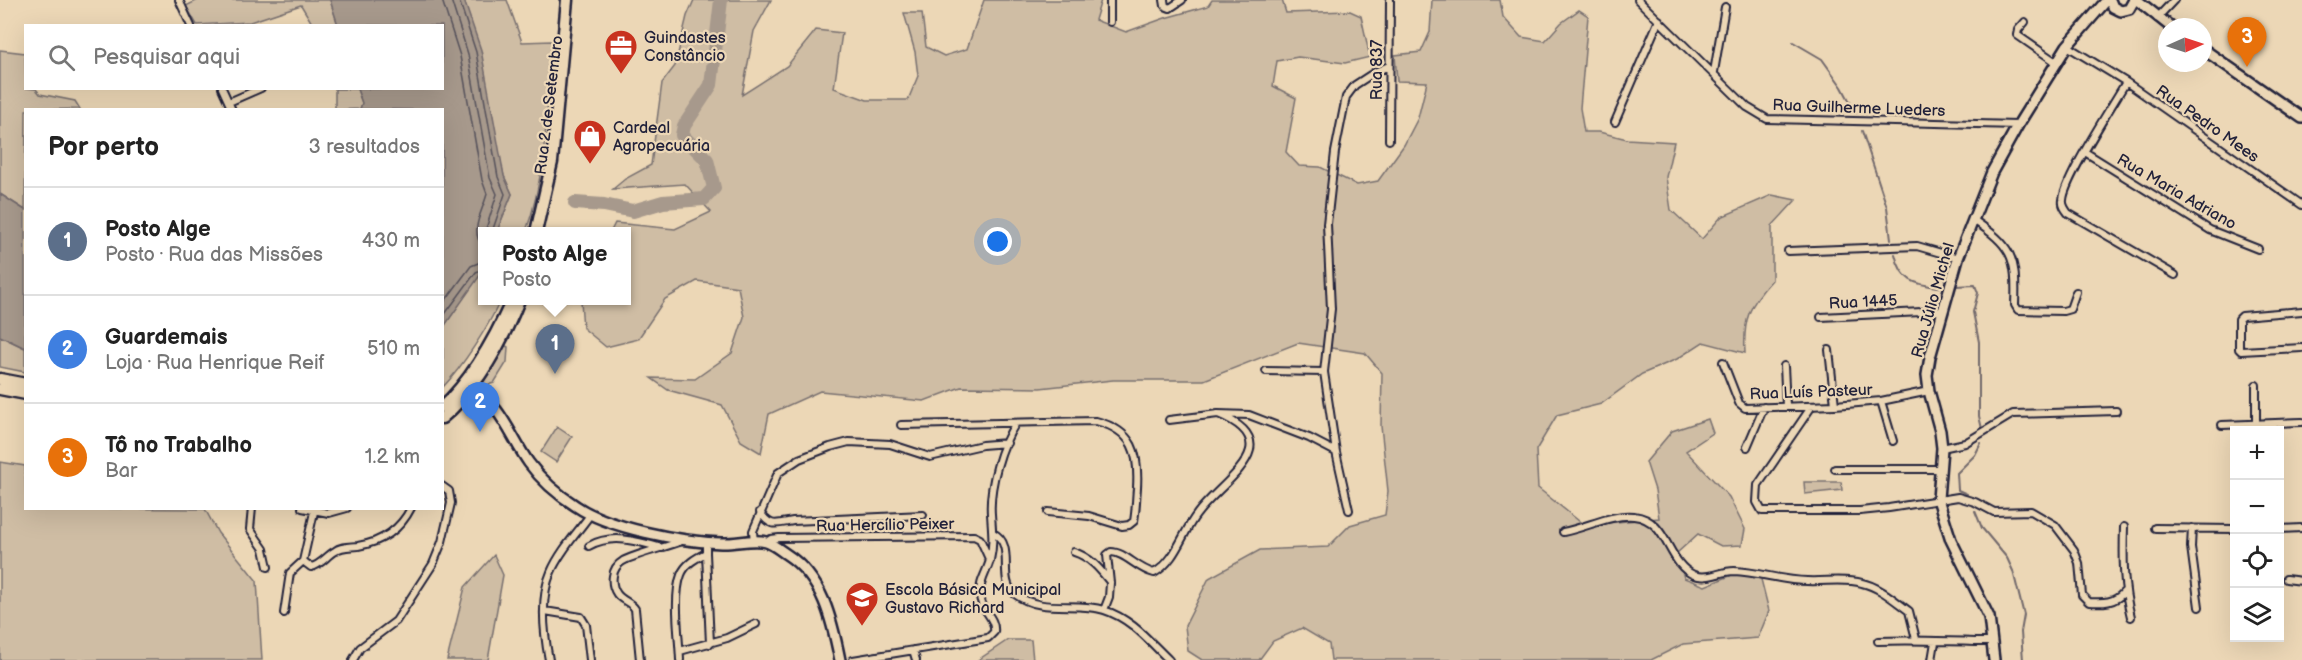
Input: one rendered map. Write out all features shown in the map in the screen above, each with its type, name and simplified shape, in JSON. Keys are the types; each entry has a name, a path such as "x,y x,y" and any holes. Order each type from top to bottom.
{"main road":[{"name":"Rua 2 de Setembro","path":"545,213 555,136 567,0"},
{"name":"Rua 2 de Setembro","path":"545,213 562,137 574,0"},
{"path":"538,227 545,213"},
{"path":"543,227 545,213"},
{"path":"499,335 510,305"},
{"path":"444,416 468,386 516,305"},
{"path":"0,379 24,384"},
{"path":"444,405 468,386"},
{"path":"0,389 24,394"}],"street":[{"path":"179,0 190,24"},
{"path":"1110,0 1110,22"},
{"path":"1164,0 1165,6 1170,8 1182,0"},
{"name":"Rua 837","path":"1389,140 1390,0"},
{"name":"Rua Guilherme Lueders","path":"1638,0 1748,107 1767,119 2018,125"},
{"path":"2153,15 2174,0"},
{"path":"2110,2 2121,11 2134,3 2158,18"},
{"name":"Rua Júlio Michel","path":"1994,660 1989,617 1951,540 1938,499 1942,448 1929,391 1927,375 1930,357 1958,258 1992,172 2067,46 2098,8 2110,2"},
{"path":"1714,72 1725,7"},
{"path":"1615,122 1659,20"},
{"path":"2025,22 2018,30 2018,35 2056,62"},
{"name":"Rua Pedro Mees","path":"2067,46 2126,82 2302,205"},
{"path":"2212,55 2302,118"},
{"path":"1349,510 1336,452 1324,372 1331,309 1327,224 1335,152 1346,97 1355,86 1375,72 1389,66"},
{"path":"2126,82 2085,152 2065,190 2062,202 2068,213 2175,275"},
{"path":"223,90 231,108"},
{"path":"229,102 256,90"},
{"name":"Rua Maria Adriano","path":"2085,152 2210,230 2258,249"},
{"path":"1972,219 2005,244 2013,268 2015,306 2018,310 2063,311 2070,309 2076,292"},
{"path":"1788,251 1917,246 1958,258"},
{"name":"Rua 1445","path":"1821,317 1942,310"},
{"path":"2302,311 2241,316 2239,349 2241,351 2302,348"},
{"path":"1829,350 1835,405"},
{"name":"Rua Luís Pasteur","path":"1723,362 1741,407 1835,405 1881,401 1929,391"},
{"path":"1784,366 1786,405"},
{"path":"1266,371 1324,372"},
{"path":"2256,385 2256,423"},
{"path":"468,386 486,397 499,413 520,450 545,484 590,514 623,526 685,539 706,548 767,542 793,558 817,585 830,614 840,660"},
{"path":"1881,401 1893,441"},
{"path":"1812,406 1758,485 1757,502 1762,511 1860,511 1958,497 1975,502 1994,512 2031,511 2055,525 2074,550 2079,563 2082,595 2089,602 2106,603 2119,598 2124,592"},
{"path":"1747,447 1764,407"},
{"path":"1942,448 1965,443 2013,414 2116,411"},
{"path":"1168,420 1218,414 1249,415 1309,438 1336,452"},
{"path":"1104,610 1109,597 1110,583 1107,555 1111,552 1118,552 1143,571 1155,573 1169,561 1198,512 1245,464 1251,450 1248,436 1241,425 1218,414"},
{"path":"901,425 1096,421 1113,425 1127,437 1137,457 1139,471 1134,521 1122,526 1089,516 1048,512"},
{"path":"2222,425 2302,422"},
{"path":"853,660 988,638 994,632 993,621 982,607 980,595 983,575 990,561 994,475 1016,423"},
{"path":"754,542 753,531 778,473 799,459 849,442 890,444 930,457 982,445 1006,443"},
{"path":"1835,469 1939,469"},
{"path":"353,660 360,648 396,621 433,564 442,542 451,503 449,490 444,487"},
{"path":"252,510 250,529 264,549 268,567"},
{"path":"308,510 329,513 340,510"},
{"path":"303,561 311,567 317,566 335,550 375,543 398,527 410,510"},
{"path":"284,614 290,573 303,561 314,512"},
{"path":"760,512 766,521 773,524 923,515"},
{"path":"549,660 546,643 546,611 551,573 590,514"},
{"path":"1563,531 1578,529 1599,521 1635,516 1650,522 1661,532 1677,560 1687,571 1696,576 1707,578 1721,572 1734,571 1805,581 1862,583 1877,588 1909,611 1916,639"},
{"path":"2124,527 2122,571 2130,617"},
{"path":"2155,528 2230,529"},
{"path":"2192,528 2191,548 2199,607"},
{"path":"2284,529 2302,528"},
{"path":"993,533 1000,536 1004,542 1007,581 1012,593 1034,604 1104,610 1130,622 1169,660"},
{"name":"Rua Hercílio Peixer","path":"767,542 779,538 974,536 980,539 990,561"},
{"path":"589,546 599,540 610,538 639,541 662,548"},
{"path":"640,660 635,609 632,604 618,596 612,576 623,561 685,539"},
{"path":"706,548 710,644"},
{"path":"680,660 678,597 681,575 687,565 706,548"},
{"path":"1074,552 1095,564 1110,583"},
{"path":"2286,579 2302,580"},
{"path":"546,611 581,617 586,625 590,660"},
{"path":"680,651 727,638 756,624"},
{"path":"1878,641 1916,639 1935,642 1993,642"},
{"path":"1932,660 1935,642"},
{"path":"913,650 916,660"}],"shaded area":[{"path":"198,0 330,0 338,24 312,24 301,5 250,22 196,24 186,6"},
{"path":"464,0 507,0 522,42 552,41 542,162 527,227 499,227 512,194 504,176"},
{"path":"694,0 771,0 754,31 742,95 787,66 816,30 842,33 834,88 867,100 908,100 918,76 915,52 904,13 922,13 926,47 944,56 967,49 984,0 1101,0 1095,20 1126,32 1208,6 1212,0 1282,0 1286,13 1350,11 1361,16 1370,57 1345,63 1298,57 1277,61 1273,86 1296,98 1286,152 1299,166 1320,167 1357,185 1378,181 1404,145 1418,118 1427,82 1397,81 1395,55 1421,52 1430,32 1432,0 1500,0 1503,17 1521,37 1545,41 1561,23 1579,10 1588,16 1580,108 1584,132 1599,132 1627,139 1674,142 1666,177 1671,210 1702,239 1721,217 1772,195 1796,200 1772,226 1772,280 1749,313 1745,331 1745,353 1703,342 1677,359 1642,374 1601,404 1557,415 1536,450 1538,488 1584,525 1659,518 1655,490 1646,462 1672,431 1708,419 1713,433 1686,451 1729,497 1745,529 1742,545 1721,546 1698,534 1677,553 1684,578 1705,586 1737,573 1761,579 1769,611 1758,638 1683,644 1651,660 1331,660 1329,644 1302,628 1273,641 1259,660 1202,660 1188,651 1185,626 1209,578 1260,550 1328,547 1350,525 1385,515 1388,491 1381,426 1382,373 1365,353 1298,343 1204,380 1113,380 1040,388 961,387 924,401 820,391 769,414 761,453 741,441 722,405 668,390 651,378 695,379 732,353 744,317 738,287 697,281 665,299 638,339 606,347 583,328 581,305 631,305 631,227 613,227 615,223 675,229 711,212 685,184 613,189 625,179 651,165 662,83 675,66 687,16"},
{"path":"0,50 24,53 24,90 37,90 40,94 75,101 79,108 24,108 24,209 0,194"},
{"path":"335,90 357,90 362,103 360,108 335,108"},
{"path":"478,276 478,305 498,305 474,346 444,386 444,327"},
{"path":"0,336 24,348 24,372 0,367"},
{"path":"504,345 508,347 507,362 494,383 484,386 478,384"},
{"path":"557,427 572,437 556,462 541,452"},
{"path":"0,462 24,466 24,510 206,510 218,533 257,581 262,660 0,660"},
{"path":"1804,482 1841,482 1842,490 1805,494"},
{"path":"494,555 503,575 488,660 447,660 465,587"},
{"path":"1008,640 1031,640 1033,660 978,660"}],"water":[{"path":"330,0 464,0 481,50 504,176 512,194 499,227 478,227 478,278 444,327 444,108 360,108 362,103 357,90 444,90 444,24 338,24"},
{"path":"0,194 24,209 24,348 0,336"}],"waterway":[{"path":"575,203 604,205 633,211 663,202 704,199 714,188 707,160 682,135 684,126 711,85 721,0"},
{"path":"1793,42 1822,59 1842,87 1856,113"},
{"path":"1862,131 1887,207 1891,239"},
{"path":"1895,254 1901,270 1910,280 1923,285 1940,287"},
{"path":"1956,286 1975,285 1978,293 1973,312 1979,342 1979,416 1982,429"},
{"path":"1967,494 1958,490 1957,473 1975,455 1981,443"},
{"path":"1975,511 1982,528 2007,558 2013,571 2024,615 2021,632 2023,660"}],"place":[{"name":"Tô no Trabalho","path":"2247,67"},
{"name":"Guindastes Constâncio","path":"621,75"},
{"name":"Cardeal Agropecuária","path":"590,165"},
{"name":"Posto Alge","path":"555,374"},
{"name":"Guardemais","path":"480,432"},
{"name":"Escola Básica Municipal Gustavo Richard","path":"862,627"}]}
